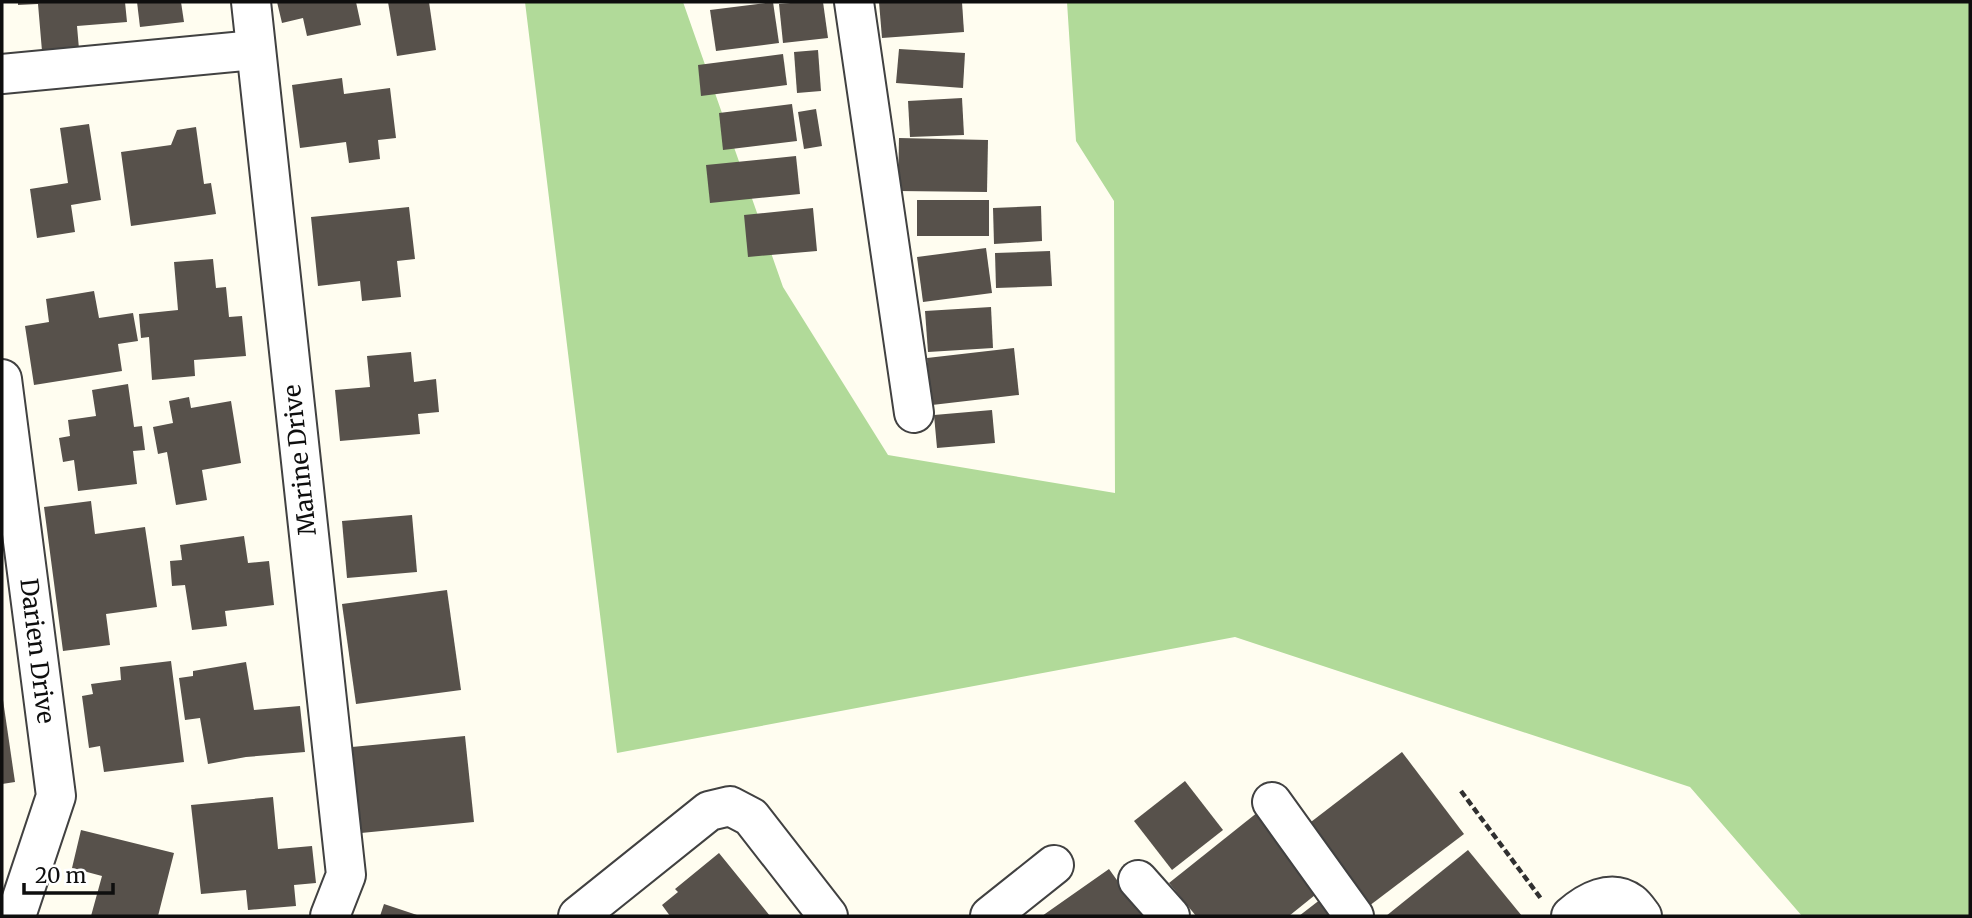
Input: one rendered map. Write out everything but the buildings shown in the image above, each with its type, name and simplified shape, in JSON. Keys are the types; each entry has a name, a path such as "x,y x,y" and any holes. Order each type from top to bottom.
{"street":[{"name":"Marine Drive","path":"251,2 346,875 330,916"},
{"path":"854,2 914,412"},
{"path":"2,74 255,50"},
{"name":"Darien Drive","path":"2,379 56,796 16,916"},
{"path":"1272,802 1354,916"},
{"path":"578,916 709,811 730,806 751,817 828,916"},
{"path":"991,916 1054,865"},
{"path":"1138,880 1170,916"},
{"path":"1558,911 1607,896 1630,902 1642,916"}],"path":[{"path":"1461,791 1558,911"}],"green space":[{"path":"525,2 683,2 783,287 888,455 1115,493 1114,201 1076,141 1067,2 1970,2 1970,916 1802,916 1690,787 1235,637 617,753"}]}
